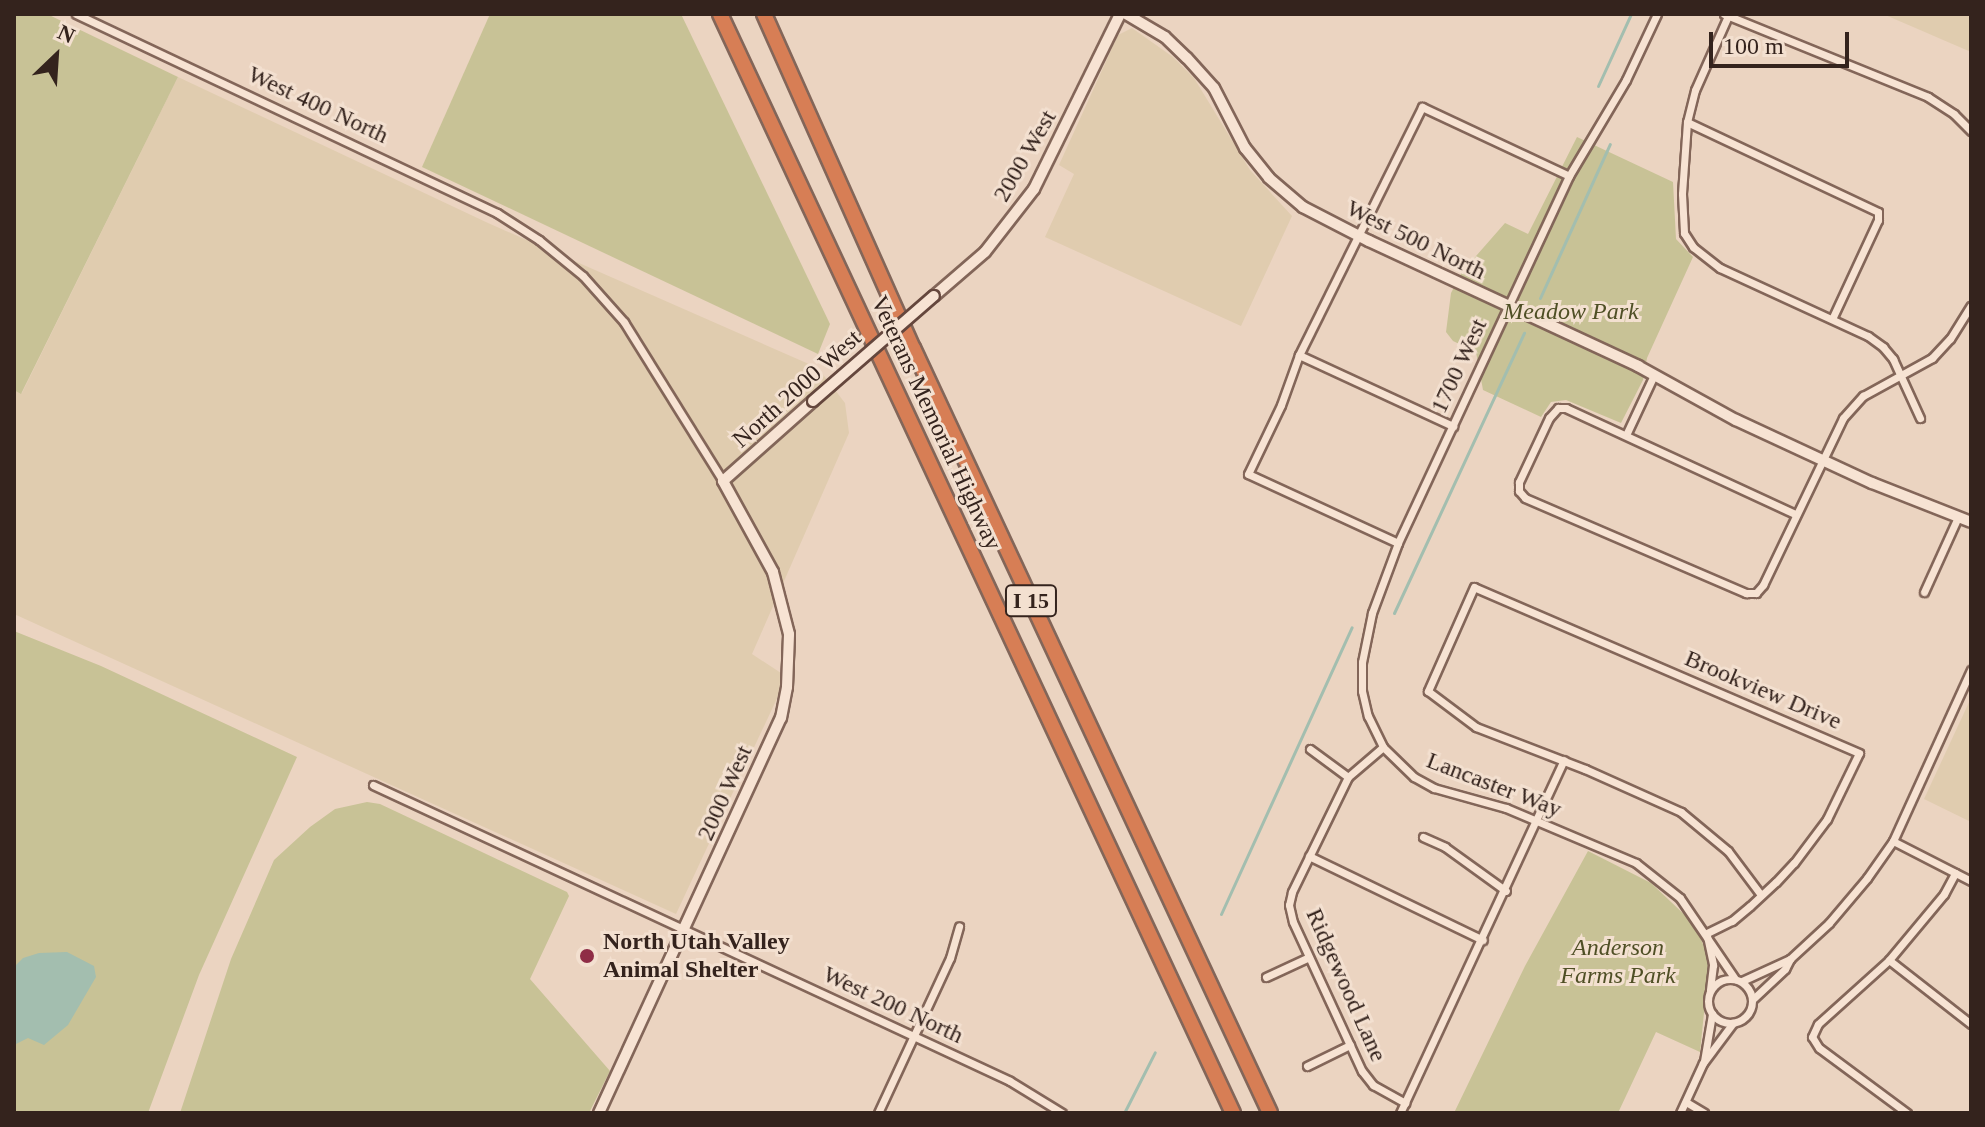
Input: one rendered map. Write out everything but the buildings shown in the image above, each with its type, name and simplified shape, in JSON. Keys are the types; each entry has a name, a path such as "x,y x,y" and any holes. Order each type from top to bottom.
{"highway":[{"name":"Veterans Memorial Highway","path":"720,14 1233,1113"},
{"name":"Veterans Memorial Highway","path":"764,14 913,348 1270,1113"}],"street":[{"name":"West 400 North","path":"76,14 497,213 539,240 583,276 624,322 723,481"},
{"name":"West 500 North","path":"1123,14 1165,37 1214,88 1245,148 1269,178 1303,207 1358,236 1654,375 1736,420 1971,522"},
{"name":"2000 West","path":"934,296 985,252 1034,189 1123,14"},
{"name":"1700 West","path":"1372,613 1398,543 1569,176 1626,80 1657,14"},
{"path":"1920,418 1883,347 1868,336 1720,268 1693,247 1684,233 1682,194 1687,122 1695,90 1726,15 1928,97 1954,114 1971,131"},
{"path":"1398,543 1248,474 1281,405 1299,355 1422,107 1569,176"},
{"path":"1687,122 1875,210 1878,215 1832,319"},
{"name":"North 2000 West","path":"723,481 934,296"},
{"path":"1795,514 1573,411 1558,408 1549,418 1519,491 1525,498 1595,530 1746,593 1756,593 1843,418 1863,396 1932,358 1950,339 1971,306"},
{"path":"1299,355 1453,426"},
{"path":"1626,435 1654,375"},
{"name":"2000 West","path":"599,1113 781,718 787,687 789,634 773,572 723,481"},
{"path":"1924,592 1958,517"},
{"name":"Brookview Drive","path":"1564,760 1476,727 1428,691 1474,587 1859,753 1827,819 1794,863 1732,921 1707,933"},
{"name":"Lancaster Way","path":"1372,613 1362,662 1362,691 1368,716 1383,747 1414,777 1434,788 1479,798 1538,821 1648,872 1680,898 1738,980"},
{"path":"1703,1063 1733,1023 1750,1013 1753,999 1848,902 1893,841 1971,670"},
{"name":"Ridgewood Lane","path":"1383,747 1348,777 1289,905 1309,957 1367,1079 1405,1103"},
{"path":"1310,749 1348,777"},
{"path":"1400,1113 1506,891 1564,760 1681,812 1728,851 1761,895"},
{"name":"West 200 North","path":"373,785 1023,1087 1062,1113"},
{"path":"1423,837 1445,847 1506,891"},
{"path":"1893,841 1971,881"},
{"path":"1309,856 1483,940"},
{"path":"1907,1113 1819,1048 1812,1037 1818,1024 1889,960 1944,894 1955,873"},
{"path":"878,1113 950,958 959,926"},
{"path":"1680,1113 1703,1063 1712,1014 1709,992 1713,965 1707,933"},
{"path":"1266,977 1309,957"},
{"path":"1709,992 1717,982 1738,980 1790,959"},
{"path":"1889,960 1971,1024"},
{"path":"1738,980 1753,999"},
{"path":"1712,1014 1721,1021 1733,1023"},
{"path":"1307,1066 1350,1045"},
{"path":"1686,1102 1704,1113"}],"shaded area":[{"path":"1883,14 1971,14 1971,52"},
{"path":"1132,28 1173,57 1194,78 1250,170 1292,216 1241,326 1045,237 1074,174 1059,165 1118,35"},
{"path":"178,77 488,223 818,368 845,403 849,433 752,654 787,677 676,914 14,614 14,390 22,393"},
{"path":"1971,698 1971,822 1924,799"},
{"path":"67,952 94,966 96,977 68,1025 44,1045 28,1038 14,1045 14,967 23,958 39,953"}],"green space":[{"path":"14,14 47,14 178,77 21,394 14,390"},
{"path":"490,14 681,14 830,324 818,354 422,167"},
{"name":"Meadow Park","path":"1577,137 1673,182 1676,239 1693,257 1647,358 1643,380 1621,423 1566,400 1551,402 1541,417 1483,390 1476,352 1453,341 1446,332 1451,293 1462,272 1505,223 1528,234"},
{"path":"14,631 101,666 297,757 199,975 148,1113 14,1113"},
{"path":"367,802 380,804 567,892 569,896 530,979 610,1071 589,1113 180,1113 231,959 274,860 335,809"},
{"name":"Anderson Farms Park","path":"1588,851 1651,883 1689,919 1701,939 1708,957 1708,974 1700,1052 1656,1032 1618,1113 1454,1113 1525,966"}],"waterway":[{"path":"1598,86 1631,14"},
{"path":"1540,298 1610,144"},
{"path":"1394,613 1524,333"},
{"path":"1221,914 1352,627"},
{"path":"1124,1113 1155,1052"}],"place":[{"name":"North Utah Valley Animal Shelter","path":"587,956"}]}
